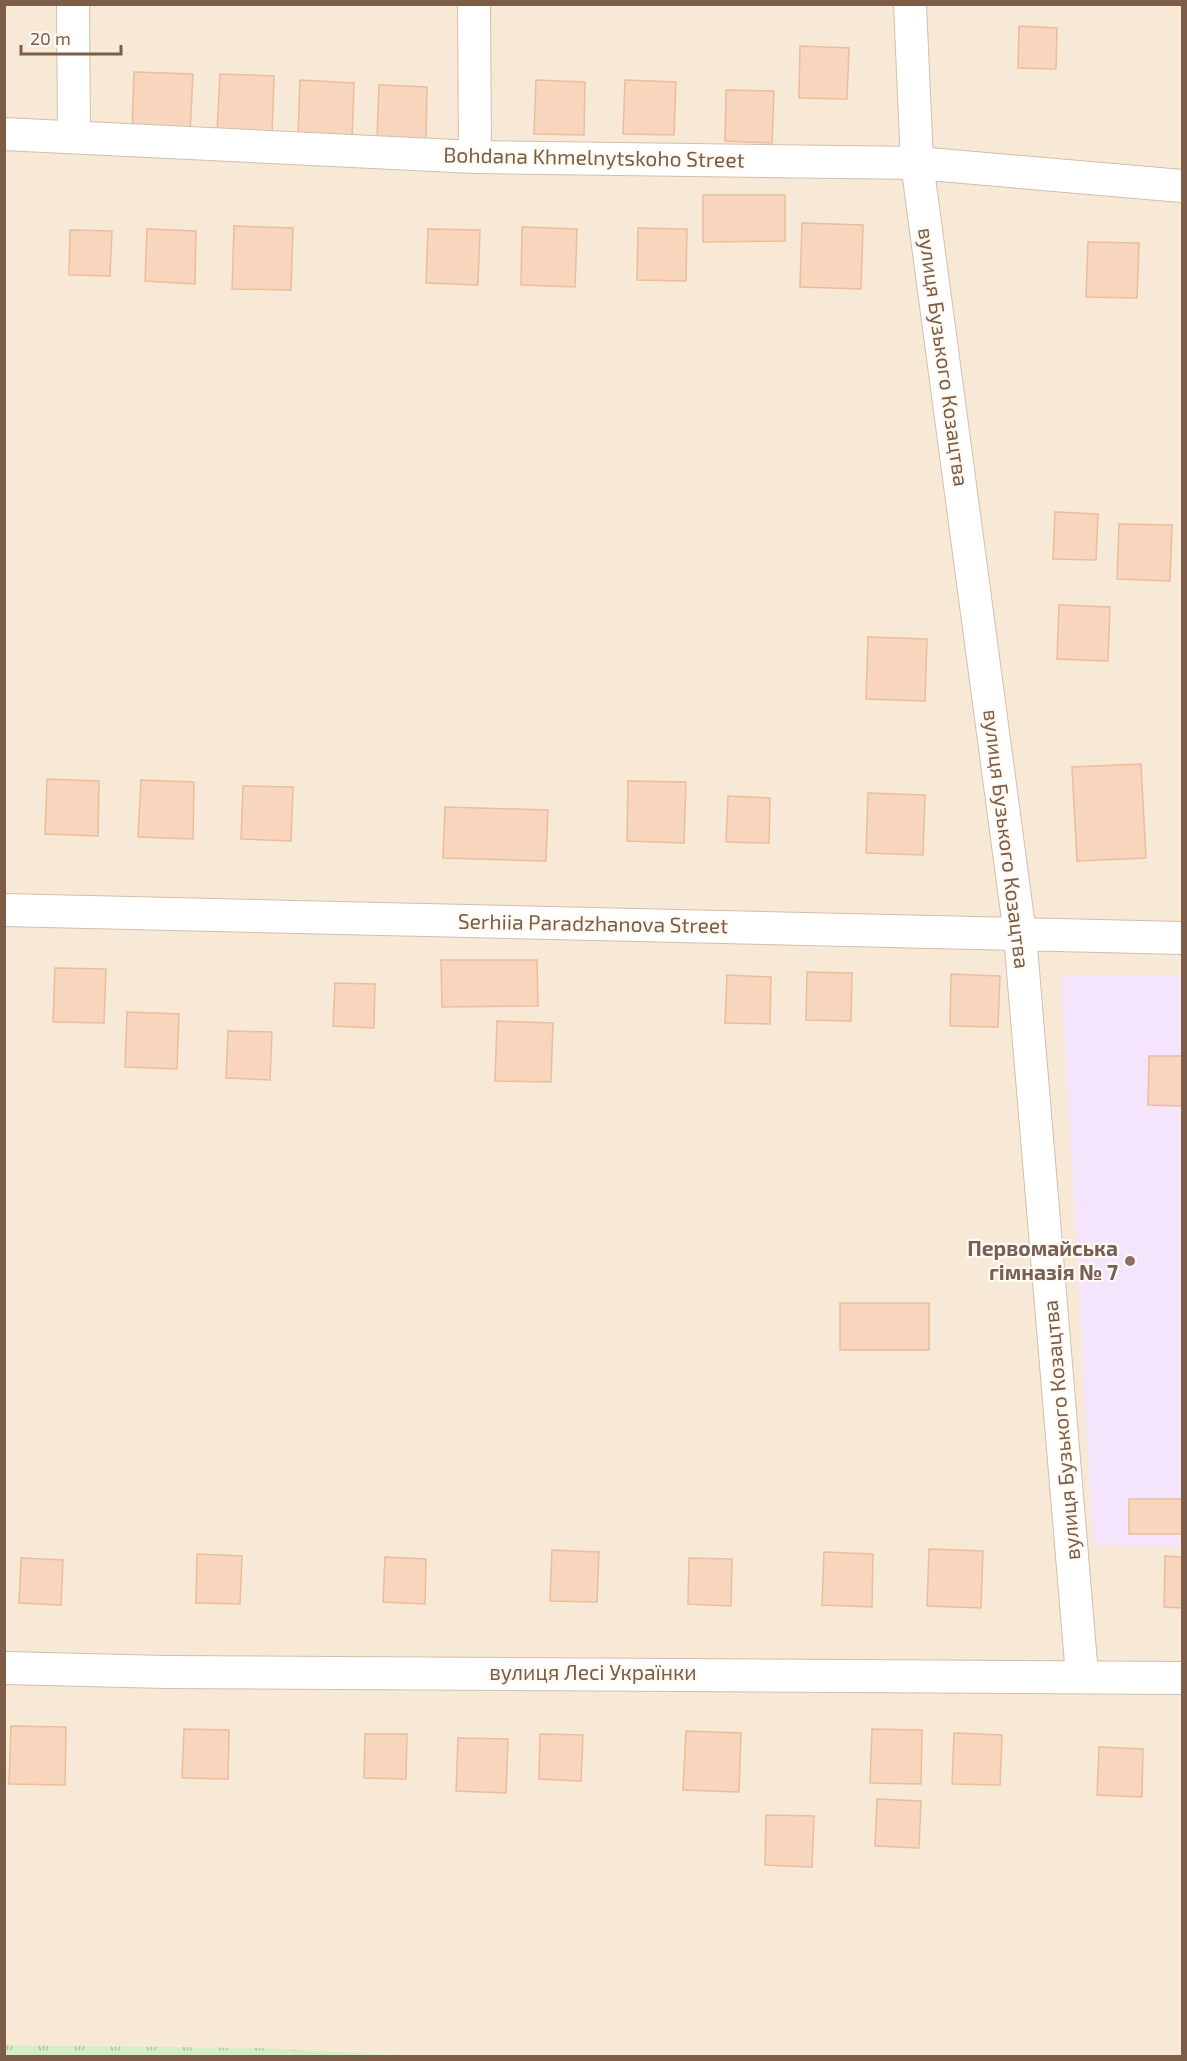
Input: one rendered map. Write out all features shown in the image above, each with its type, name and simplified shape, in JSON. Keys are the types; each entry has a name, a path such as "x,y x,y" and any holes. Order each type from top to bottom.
{"street":[{"path":"73,4 74,135"},
{"path":"474,4 475,157"},
{"name":"вулиця Бузького Козацтва","path":"910,4 917,164 1020,935 1082,1675"},
{"name":"Bohdana Khmelnytskoho Street","path":"4,134 74,135 475,157 917,164 1182,186"},
{"name":"Serhiia Paradzhanova Street","path":"4,910 1182,938"},
{"name":"вулиця Лесі Українки","path":"4,1668 167,1672 1082,1675 1182,1678"}],"shaded area":[{"path":"5,5 1182,5 1182,2056 421,2056 260,2048 5,2045"},
{"name":"Первомайська гімназія № 7","path":"1061,975 1182,976 1182,1547 1093,1545"}],"green space":[{"path":"5,2045 260,2048 421,2056 5,2056"}],"building":[{"path":"1019,26 1057,28 1056,69 1018,68"},
{"path":"800,46 849,48 847,99 799,98"},
{"path":"134,72 193,74 190,135 132,133"},
{"path":"220,74 274,76 272,134 217,132"},
{"path":"300,80 354,83 352,140 298,138"},
{"path":"536,80 585,82 584,135 534,134"},
{"path":"625,80 676,82 674,135 623,134"},
{"path":"379,85 427,87 426,139 377,137"},
{"path":"726,90 774,91 772,143 725,141"},
{"path":"703,195 785,195 785,241 703,242"},
{"path":"802,223 863,225 861,289 800,287"},
{"path":"234,226 293,228 291,290 232,289"},
{"path":"522,227 577,229 575,287 521,285"},
{"path":"638,228 687,229 686,281 637,280"},
{"path":"147,229 196,231 195,284 145,281"},
{"path":"428,229 480,230 478,285 426,283"},
{"path":"70,230 112,231 110,276 69,275"},
{"path":"1088,242 1139,243 1137,298 1086,297"},
{"path":"1055,512 1098,514 1096,560 1053,559"},
{"path":"1119,524 1172,525 1170,581 1117,579"},
{"path":"1059,605 1110,607 1108,661 1057,659"},
{"path":"868,637 927,639 925,701 866,699"},
{"path":"1141,764 1146,858 1077,861 1072,767"},
{"path":"47,779 99,781 98,836 45,834"},
{"path":"141,780 194,782 193,839 138,837"},
{"path":"628,781 686,782 684,843 627,841"},
{"path":"243,786 293,787 291,841 241,839"},
{"path":"868,793 925,795 923,855 866,853"},
{"path":"728,796 770,798 769,843 726,842"},
{"path":"445,807 548,810 546,861 443,858"},
{"path":"441,960 537,960 538,1006 442,1007"},
{"path":"55,968 106,969 104,1023 53,1022"},
{"path":"807,972 852,973 851,1021 806,1020"},
{"path":"951,974 1000,976 998,1027 950,1026"},
{"path":"727,975 771,977 770,1024 725,1023"},
{"path":"335,983 375,984 374,1028 333,1026"},
{"path":"127,1012 179,1014 177,1069 125,1067"},
{"path":"497,1021 553,1023 551,1082 495,1081"},
{"path":"228,1031 272,1032 270,1080 226,1078"},
{"path":"1149,1056 1182,1056 1182,1106 1148,1105"},
{"path":"840,1303 929,1303 929,1350 840,1350"},
{"path":"1129,1499 1182,1499 1182,1534 1129,1534"},
{"path":"929,1549 983,1551 981,1608 927,1606"},
{"path":"552,1550 599,1552 597,1602 550,1601"},
{"path":"824,1552 873,1554 872,1607 822,1605"},
{"path":"197,1554 242,1556 240,1604 196,1603"},
{"path":"1165,1556 1182,1557 1182,1608 1164,1607"},
{"path":"385,1557 426,1559 425,1604 383,1602"},
{"path":"21,1558 63,1560 61,1605 19,1603"},
{"path":"689,1558 732,1559 731,1606 688,1604"},
{"path":"11,1726 66,1727 65,1785 9,1784"},
{"path":"184,1729 229,1730 228,1779 182,1778"},
{"path":"872,1729 922,1730 921,1784 870,1783"},
{"path":"686,1731 741,1733 739,1792 683,1790"},
{"path":"954,1733 1002,1735 1000,1785 952,1784"},
{"path":"365,1734 407,1734 406,1779 364,1778"},
{"path":"540,1734 583,1735 581,1781 539,1779"},
{"path":"458,1738 508,1739 506,1793 456,1791"},
{"path":"1099,1747 1143,1749 1142,1797 1097,1795"},
{"path":"877,1799 921,1801 919,1848 875,1846"},
{"path":"766,1815 814,1816 812,1867 765,1865"}],"place":[{"name":"Первомайська гімназія № 7","path":"1130,1261"}]}
